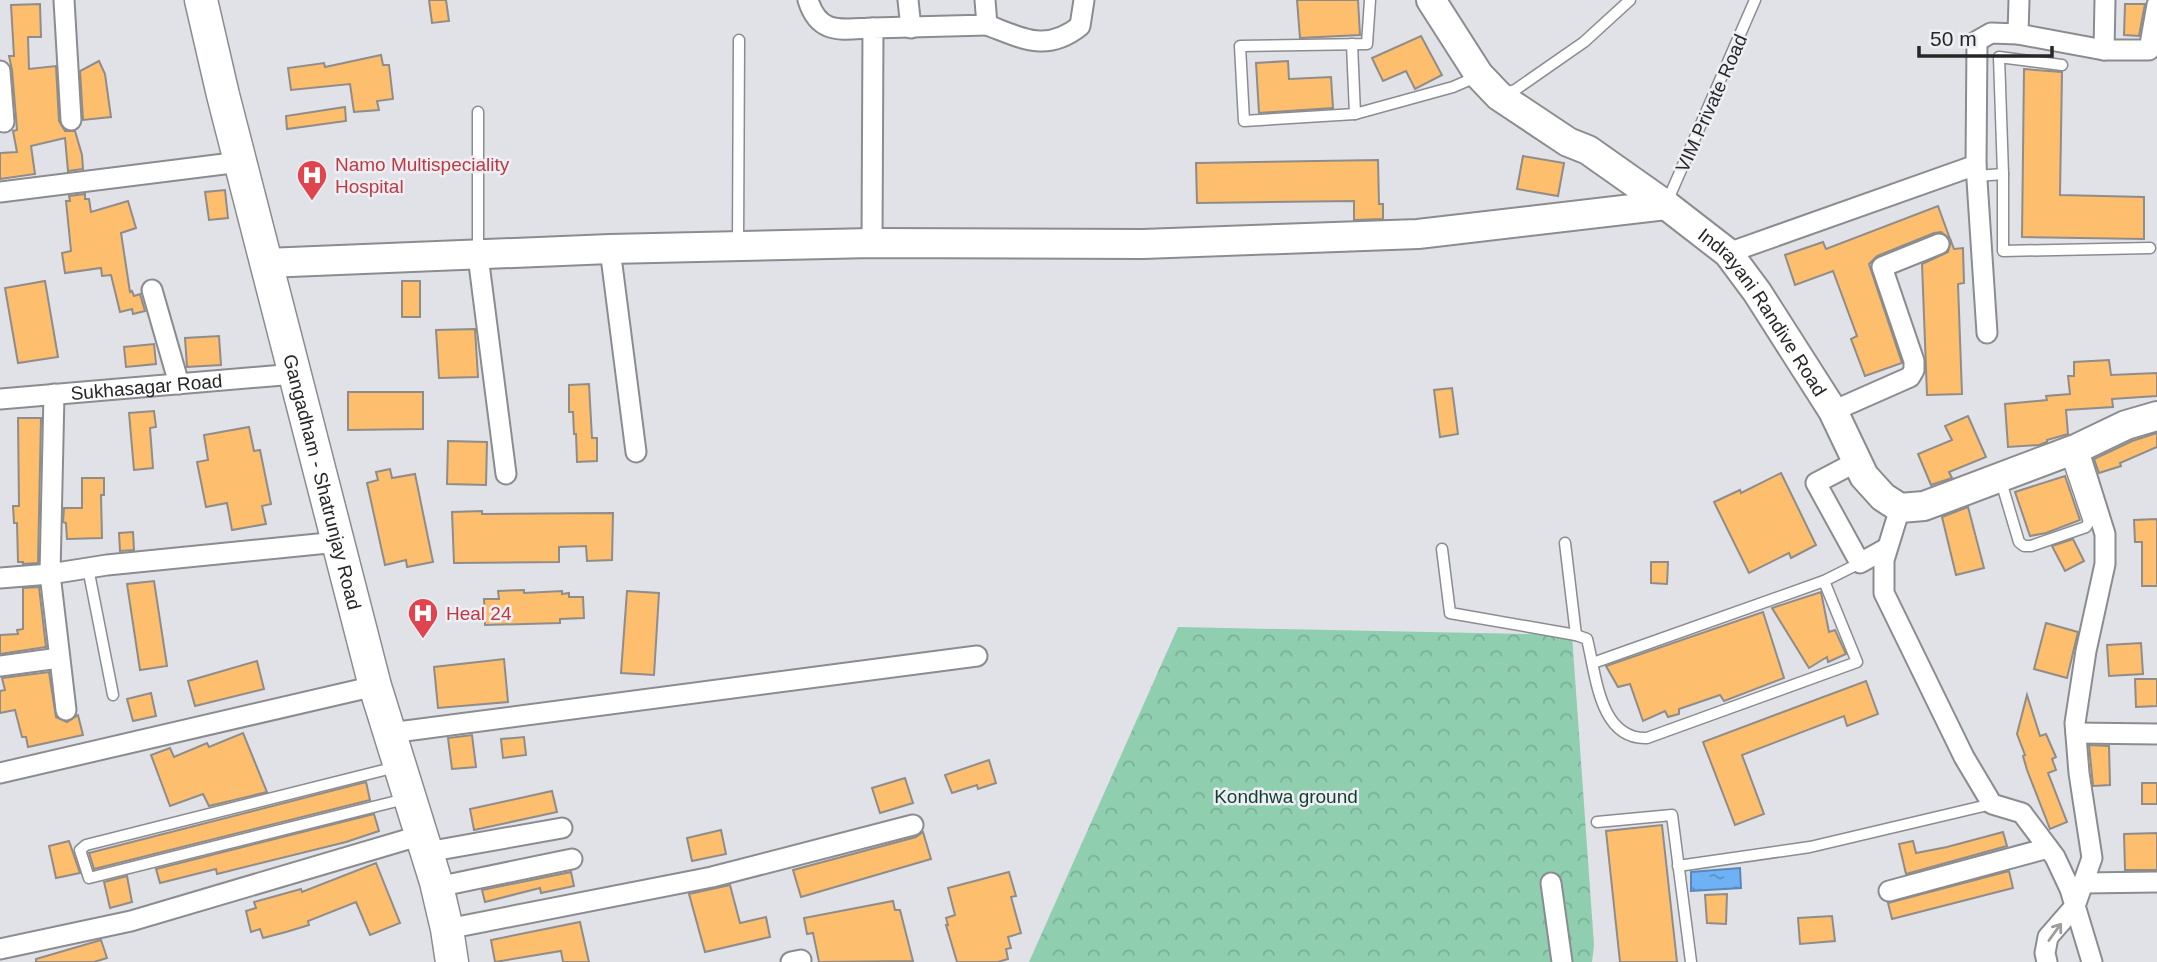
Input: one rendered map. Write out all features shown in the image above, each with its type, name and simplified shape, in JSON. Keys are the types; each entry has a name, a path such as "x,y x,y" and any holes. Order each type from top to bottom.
{"main road":[{"name":"Gangadham - Shatrunjay Road","path":"201,0 375,686 437,887 452,962"}],"street":[{"path":"64,0 71,121"},
{"path":"808,0 817,21 826,27 839,29 987,25 1022,39 1045,43 1067,37 1080,26 1084,0"},
{"path":"908,0 911,28"},
{"path":"985,0 987,25"},
{"name":"Indrayani Randive Road","path":"1431,0 1479,75 1507,93 1567,142 1588,150 1728,253 1757,292 1833,411 1864,476 1883,497 1900,508"},
{"name":"Indrayani Randive Road","path":"1451,0 1507,93"},
{"path":"2018,34 2019,0"},
{"path":"2104,50 2105,0"},
{"path":"1987,332 1977,171 1977,41 1991,33 2018,34 2104,50 2153,50 2157,5"},
{"path":"872,243 873,28"},
{"path":"0,71 4,122"},
{"path":"0,192 240,162"},
{"path":"1728,253 1977,171"},
{"path":"266,263 610,249 872,243 1143,244 1418,234 1666,205"},
{"path":"1833,411 1910,377 1914,370 1914,361 1882,267 1939,244"},
{"path":"610,249 636,452"},
{"path":"478,256 506,474"},
{"path":"152,290 179,384"},
{"name":"Sukhasagar Road","path":"0,399 295,374"},
{"path":"54,394 50,574 66,710"},
{"path":"2092,962 2075,906 2055,858 2022,813 1992,804 1964,757 1884,593 1884,560 1900,508 1924,506 2072,451 2126,425 2157,416"},
{"path":"2047,962 2045,953 2048,937 2075,906 2092,858 2075,723 2086,651 2105,564 2105,534 2072,451"},
{"path":"1856,462 1816,483 1860,563 1887,548"},
{"path":"0,578 338,542"},
{"path":"390,733 977,656"},
{"path":"0,666 60,658"},
{"path":"0,772 375,686"},
{"path":"2076,733 2157,734"},
{"path":"447,929 712,877 914,825"},
{"path":"0,949 131,920 425,844 562,828"},
{"path":"1889,891 2048,848"},
{"path":"437,887 572,859"},
{"path":"2083,883 2157,882"},
{"path":"1551,883 1562,962"}],"lane":[{"path":"1370,0 1367,44 1240,46 1244,121 1355,114 1453,87 1479,75"},
{"path":"1507,93 1584,42 1630,0"},
{"name":"VIM Private Road","path":"1666,205 1755,0"},
{"path":"738,247 739,40"},
{"path":"1352,44 1355,114"},
{"path":"2062,65 1999,57 2003,251 2150,248"},
{"path":"478,112 478,256"},
{"path":"1977,171 2003,174"},
{"path":"2000,477 2019,542 2024,545 2031,546 2086,527 2089,522 2072,451"},
{"path":"1565,543 1576,635"},
{"path":"1442,549 1450,613 1587,639 1606,715 1618,728 1633,738 1647,738 1857,662 1825,581"},
{"path":"1593,663 1825,581 1860,563"},
{"path":"88,568 113,695"},
{"path":"400,766 86,845 80,850 85,871 89,878 411,797"},
{"path":"1678,866 1810,847 1992,804"},
{"path":"1597,822 1672,814 1691,962"}],"green space":[{"name":"Kondhwa ground","path":"1178,627 1572,635 1594,945 1592,962 1029,962"}],"water":[{"path":"1740,868 1741,888 1691,891 1691,872"}],"building":[{"path":"429,0 446,0 449,21 432,23"},
{"path":"1297,0 1358,0 1360,35 1300,38"},
{"path":"40,4 41,37 28,37 29,69 56,66 59,121 65,131 75,131 83,169 68,171 65,138 31,146 35,174 0,179 0,153 17,152 13,131 17,130 9,56 14,56 11,5"},
{"path":"2125,4 2145,4 2139,36 2124,35"},
{"path":"1421,36 1442,75 1415,89 1406,71 1383,81 1372,58"},
{"path":"381,55 383,65 389,65 393,99 377,101 379,110 354,112 350,84 291,90 288,68 324,63 325,67"},
{"path":"99,61 105,74 111,117 83,120 80,71"},
{"path":"1288,61 1289,79 1331,77 1333,108 1259,113 1256,63"},
{"path":"2024,69 2062,72 2060,195 2144,197 2144,239 2022,237"},
{"path":"345,107 346,121 287,129 286,116"},
{"path":"1523,156 1564,163 1558,196 1517,189"},
{"path":"1378,160 1379,204 1383,204 1383,219 1354,220 1354,201 1197,203 1196,163"},
{"path":"225,190 228,218 209,220 205,192"},
{"path":"85,194 85,199 89,199 91,212 128,201 136,228 121,233 130,292 132,291 134,296 140,294 145,311 133,314 132,309 120,312 111,275 102,276 101,268 65,273 62,253 71,251 66,201 70,201 69,196"},
{"path":"1938,206 1950,239 1941,232 1934,233 1877,256 1869,264 1902,363 1865,376 1851,339 1857,336 1833,271 1795,285 1785,255 1823,242 1826,249"},
{"path":"1951,241 1954,249 1963,248 1964,283 1958,284 1962,394 1927,395 1922,264 1948,252"},
{"path":"45,281 58,357 18,363 5,288"},
{"path":"402,281 420,281 420,317 402,317"},
{"path":"475,329 478,377 439,378 436,330"},
{"path":"219,336 221,365 187,367 185,338"},
{"path":"154,344 156,364 126,367 124,347"},
{"path":"2109,360 2111,375 2157,373 2157,396 2112,399 2113,407 2066,410 2068,434 2039,445 2008,447 2005,404 2047,400 2046,396 2070,394 2068,376 2074,376 2074,362"},
{"path":"589,384 592,438 597,438 597,461 577,462 573,412 569,412 569,385"},
{"path":"1452,388 1458,434 1440,437 1434,390"},
{"path":"348,392 423,392 423,429 348,430"},
{"path":"154,411 156,427 150,428 153,468 134,470 129,413"},
{"path":"1968,416 1986,457 1949,472 1952,478 1931,485 1918,454 1952,440 1945,426"},
{"path":"18,418 41,418 38,563 18,562 17,523 14,523 13,506 19,506"},
{"path":"249,427 254,451 260,450 271,504 262,506 266,524 232,530 227,503 206,507 197,462 208,460 204,435"},
{"path":"2157,433 2157,447 2120,463 2121,466 2099,473 2094,459 2132,441"},
{"path":"448,441 487,442 486,485 447,484"},
{"path":"390,469 392,478 415,474 433,562 407,567 406,560 385,565 367,483 378,480 376,472"},
{"path":"1781,473 1816,545 1791,558 1789,553 1749,573 1714,502 1740,490 1741,493"},
{"path":"2065,476 2080,520 2030,536 2015,492"},
{"path":"82,478 104,478 104,495 101,495 102,538 67,539 66,523 63,522 64,508 82,508"},
{"path":"1968,507 1984,568 1956,575 1942,517"},
{"path":"482,511 482,514 613,513 612,560 587,561 586,546 559,547 559,562 454,563 452,512"},
{"path":"2157,519 2157,586 2142,586 2142,542 2135,542 2134,520"},
{"path":"133,532 134,550 120,551 119,533"},
{"path":"2073,539 2084,561 2065,571 2052,546"},
{"path":"1651,562 1668,562 1667,584 1651,583"},
{"path":"154,581 167,666 140,670 127,584"},
{"path":"39,587 46,647 0,654 0,635 18,634 17,630 23,629 23,588"},
{"path":"524,590 524,593 562,591 562,594 569,593 569,597 583,597 584,618 560,619 560,623 485,625 484,599 499,599 498,591"},
{"path":"627,591 659,593 654,675 621,673"},
{"path":"1821,592 1829,632 1835,630 1846,654 1828,662 1827,657 1809,668 1772,608"},
{"path":"1763,612 1784,678 1724,701 1720,695 1679,709 1679,714 1668,717 1665,711 1643,721 1630,684 1618,687 1606,666"},
{"path":"2046,623 2078,632 2067,678 2034,669"},
{"path":"2141,643 2143,674 2109,676 2107,645"},
{"path":"504,659 508,702 438,708 434,667"},
{"path":"257,661 264,689 195,706 188,681"},
{"path":"49,672 56,717 67,722 78,715 83,735 28,747 26,737 22,737 15,710 0,713 0,691 5,690 2,678"},
{"path":"2135,679 2157,679 2157,706 2136,707"},
{"path":"1866,681 1878,714 1847,726 1844,716 1742,755 1764,814 1735,825 1703,742"},
{"path":"151,693 156,716 133,721 127,699"},
{"path":"2027,695 2040,736 2046,734 2056,757 2052,759 2056,770 2048,773 2067,822 2050,829 2027,770 2017,734"},
{"path":"243,733 267,792 209,806 203,794 170,806 151,755 170,748 174,757 207,743 209,747"},
{"path":"472,735 476,767 452,769 448,738"},
{"path":"524,737 526,755 503,758 501,739"},
{"path":"2089,745 2109,746 2110,785 2093,786"},
{"path":"989,760 996,783 978,789 977,785 952,793 945,775"},
{"path":"905,778 913,803 880,813 872,788"},
{"path":"366,782 370,800 94,869 89,853"},
{"path":"2142,783 2157,783 2157,804 2142,804"},
{"path":"552,791 557,812 474,830 470,809"},
{"path":"374,814 379,831 346,842 217,874 216,869 160,883 156,869"},
{"path":"1662,825 1677,962 1620,962 1606,831"},
{"path":"721,830 726,854 692,861 687,838"},
{"path":"923,832 931,859 801,897 793,870 916,837"},
{"path":"2003,832 2007,846 1906,874 1899,844 1913,841 1916,853"},
{"path":"2157,833 2157,870 2125,870 2124,834"},
{"path":"69,841 80,873 56,878 49,846"},
{"path":"376,863 400,923 370,935 356,902 308,921 309,925 286,932 263,938 260,929 251,932 246,911 256,908 254,902 301,889 302,892"},
{"path":"2009,871 2013,888 1892,919 1888,903"},
{"path":"571,872 574,886 541,893 540,888 485,902 482,890"},
{"path":"1009,872 1016,896 1011,897 1021,933 1008,937 1011,948 1006,949 1008,959 998,962 957,962 946,925 946,918 955,915 948,888"},
{"path":"127,876 132,902 110,908 104,882"},
{"path":"730,885 740,923 766,917 770,937 705,952 689,894"},
{"path":"1727,894 1726,924 1707,923 1705,895"},
{"path":"893,901 895,910 900,910 913,961 819,962 813,933 807,934 804,918"},
{"path":"1832,916 1835,941 1800,944 1798,918"},
{"path":"580,922 589,962 563,962 561,951 495,962 491,940"},
{"path":"101,940 107,958 94,962 36,962 36,959"}],"place":[{"name":"Namo Multispeciality Hospital","path":"312,202"},
{"name":"Heal 24","path":"423,640"}]}
